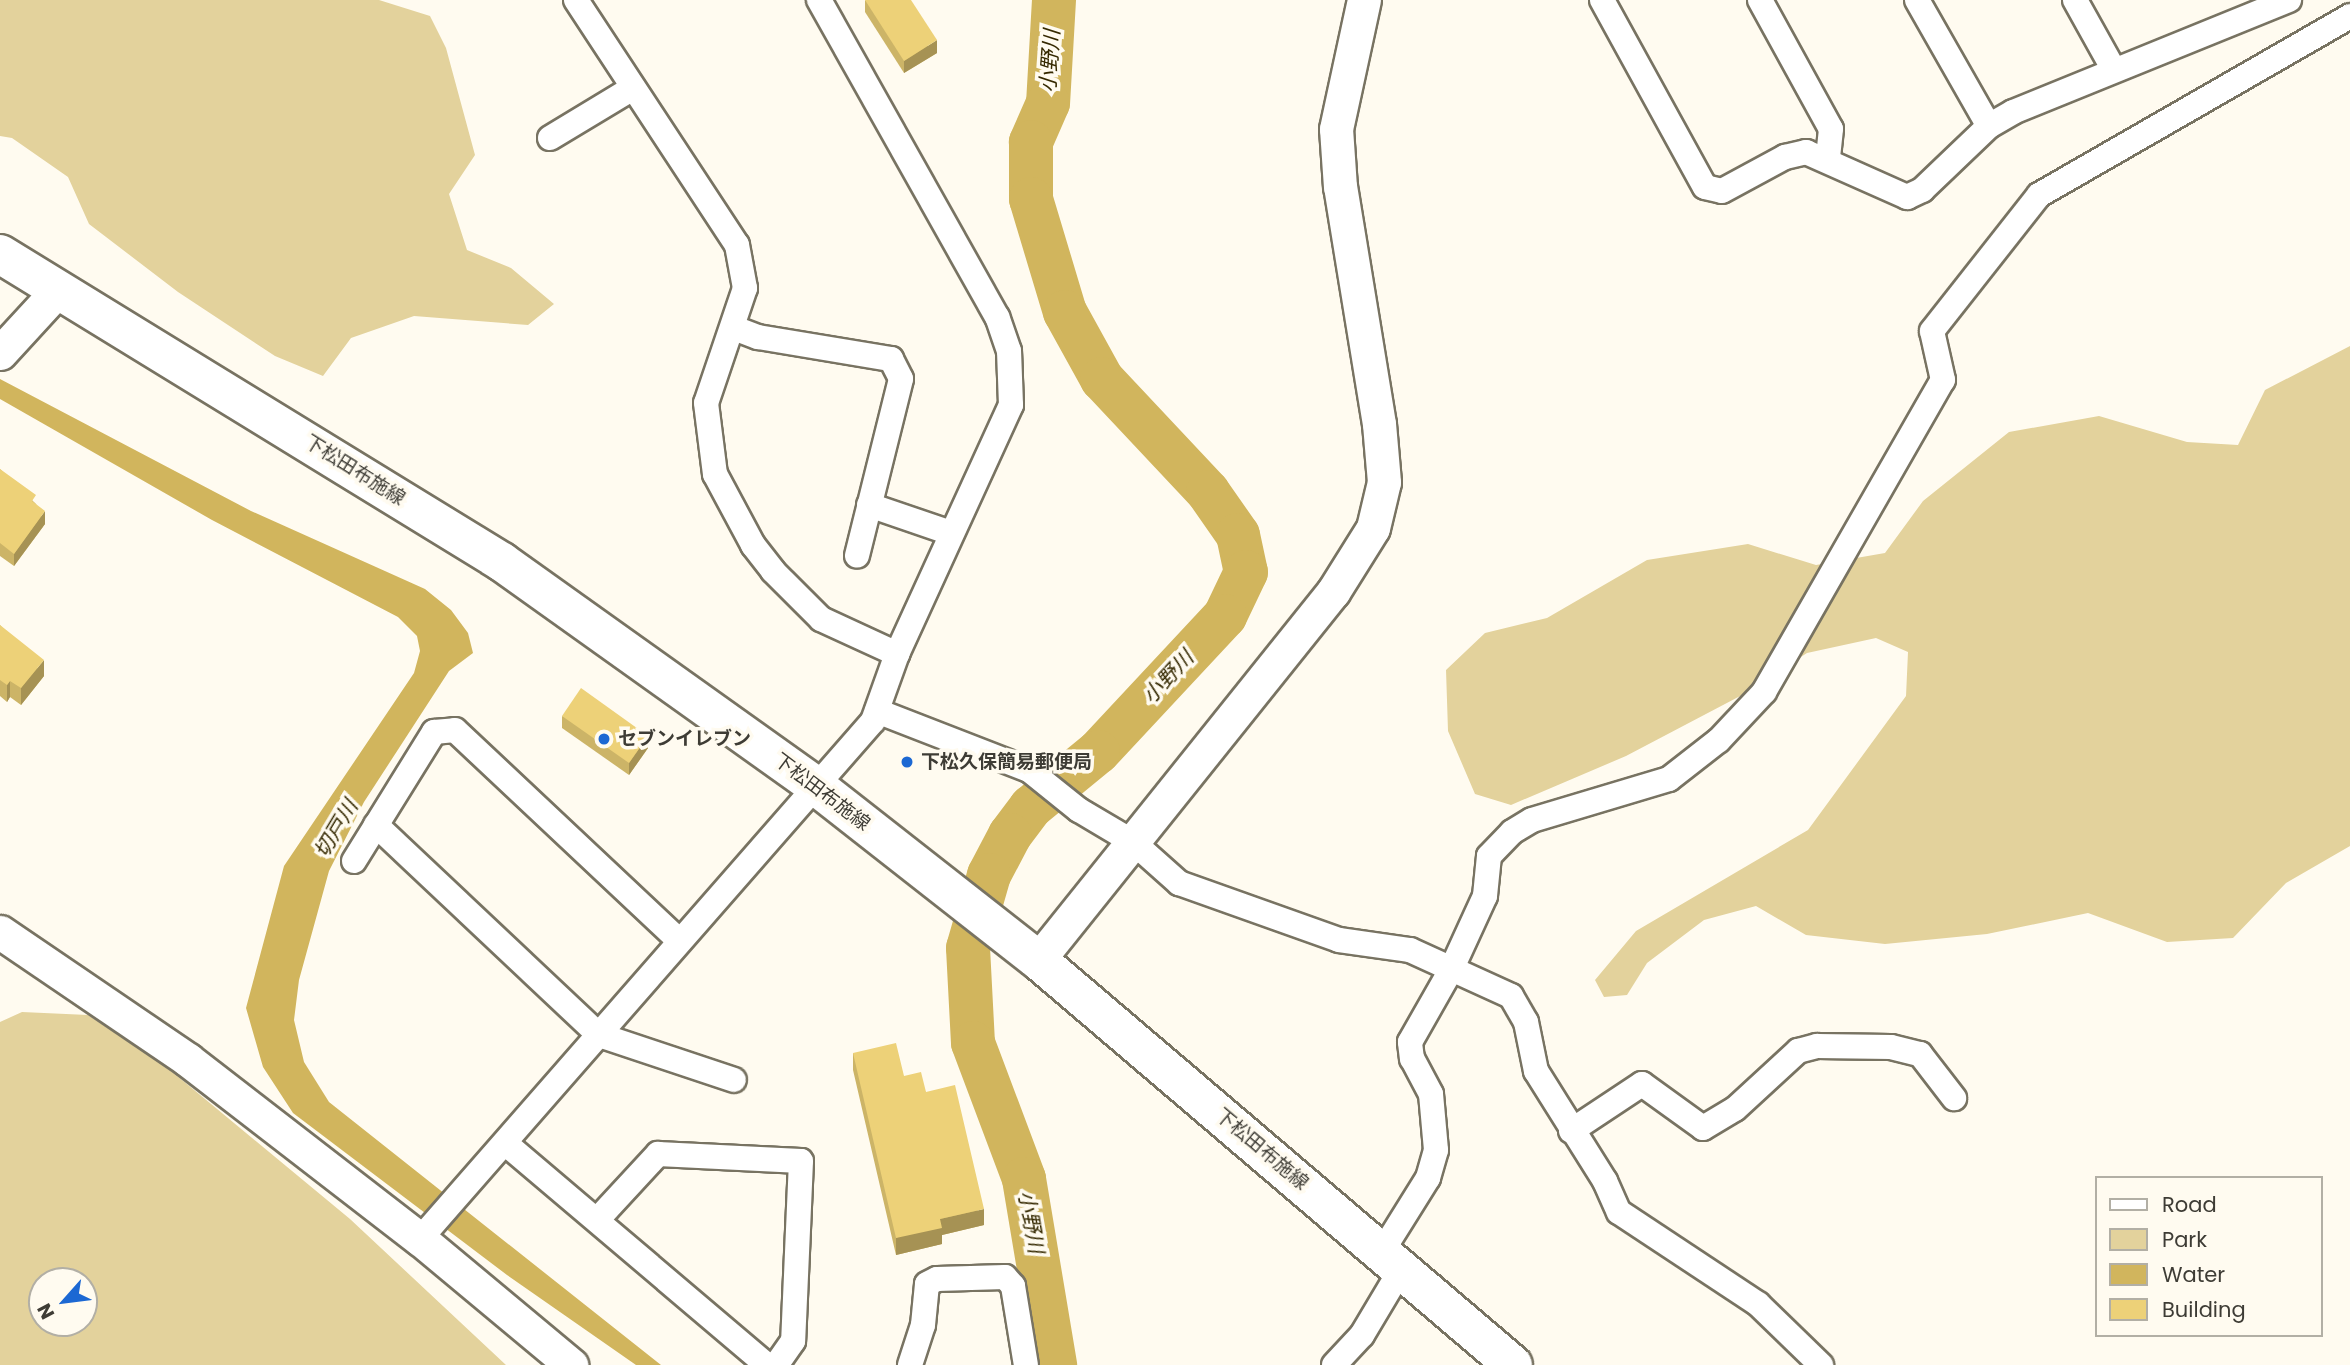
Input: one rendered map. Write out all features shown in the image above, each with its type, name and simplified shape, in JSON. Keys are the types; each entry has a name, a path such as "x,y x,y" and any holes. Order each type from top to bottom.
{"main road":[{"name":"下松田布施線","path":"0,254 502,562 816,786 1038,960 1392,1259 1513,1365"}],"street":[{"path":"576,0 737,245 745,288 734,328 706,403 715,474 753,545 782,581 821,619 897,654"},
{"path":"424,1233 679,940 816,786 835,769 877,711 897,654 1011,405 1009,351 997,317 820,0"},
{"path":"1038,960 1333,592 1373,528 1384,482 1379,425 1340,187 1336,129 1364,0"},
{"path":"1760,0 1831,129 1828,160"},
{"path":"1917,0 1989,126"},
{"path":"2075,0 2113,70"},
{"path":"1604,1 1705,187 1722,191 1785,157 1806,152 1907,197 1922,190 1989,126 2251,7 2289,0"},
{"path":"1334,1365 1362,1335 1428,1178 1436,1150 1431,1094 1412,1059 1410,1042 1452,968 1485,896 1489,856 1512,832 1532,820 1669,779 1719,740 1764,692 1943,380 1932,331 2039,195 2350,16"},
{"path":"550,138 634,88"},
{"path":"0,353 58,290"},
{"path":"734,328 758,337 891,359 901,379 857,556"},
{"path":"869,505 951,533"},
{"path":"877,711 1029,770 1133,842 1179,883 1339,940 1410,950 1511,996 1527,1022 1536,1071 1571,1131 1605,1181 1619,1212 1758,1304 1821,1365"},
{"path":"354,861 433,732 456,730 679,940"},
{"path":"376,825 599,1035 734,1080"},
{"path":"0,932 188,1060 424,1233 571,1365"},
{"path":"1571,1131 1643,1084 1703,1128 1735,1110 1798,1051 1817,1046 1891,1047 1920,1054 1954,1098"},
{"path":"505,1143 768,1365"},
{"path":"597,1220 658,1154 801,1161 793,1341 776,1365"},
{"path":"910,1365 923,1325 927,1284 937,1279 1004,1277 1013,1286 1026,1365"}],"green space":[{"path":"0,0 379,0 430,16 446,48 475,155 449,194 467,250 511,268 554,304 528,325 414,316 351,338 323,376 275,356 178,292 89,224 68,177 12,138 0,136"},
{"path":"2350,346 2350,846 2286,883 2233,938 2167,942 2088,913 1987,934 1885,944 1806,935 1756,906 1704,920 1647,963 1627,995 1604,997 1595,980 1636,931 1808,830 1906,696 1908,652 1876,638 1807,653 1744,694 1626,756 1511,805 1475,794 1448,731 1446,670 1485,633 1547,618 1647,560 1748,544 1816,565 1885,553 1923,501 2009,432 2099,416 2187,442 2238,445 2265,390"},
{"path":"22,1012 88,1015 164,1065 350,1219 506,1365 0,1365 0,1022"}],"water":[{"name":"切戸川","path":"0,379 251,511 425,589 451,610 468,633 473,653 449,671 364,802 329,871 299,980 294,1020 304,1062 329,1102 661,1365 636,1365 507,1275 293,1113 263,1067 246,1008 284,866 414,673 420,651 417,636 398,617 212,520 0,399"}],"building":[{"path":"865,0 911,0 937,40 904,61"},
{"path":"0,469 36,495 32,501 45,511 14,554 0,543"},
{"path":"0,625 44,660 21,688 10,681 7,685 0,680"},
{"path":"581,688 648,736 629,763 562,716"},
{"path":"896,1043 904,1076 921,1072 926,1092 955,1085 984,1209 940,1219 942,1228 896,1238 853,1053"}],"waterway":[{"name":"小野川","path":"1054,0 1048,103 1031,142 1031,199 1065,312 1102,379 1208,492 1238,535 1246,572 1225,616 1098,752 1031,807 1010,835 989,875 968,948 973,1043 1024,1179 1055,1365"}],"place":[{"name":"セブンイレブン","path":"604,739"},
{"name":"下松久保簡易郵便局","path":"907,762"}]}
